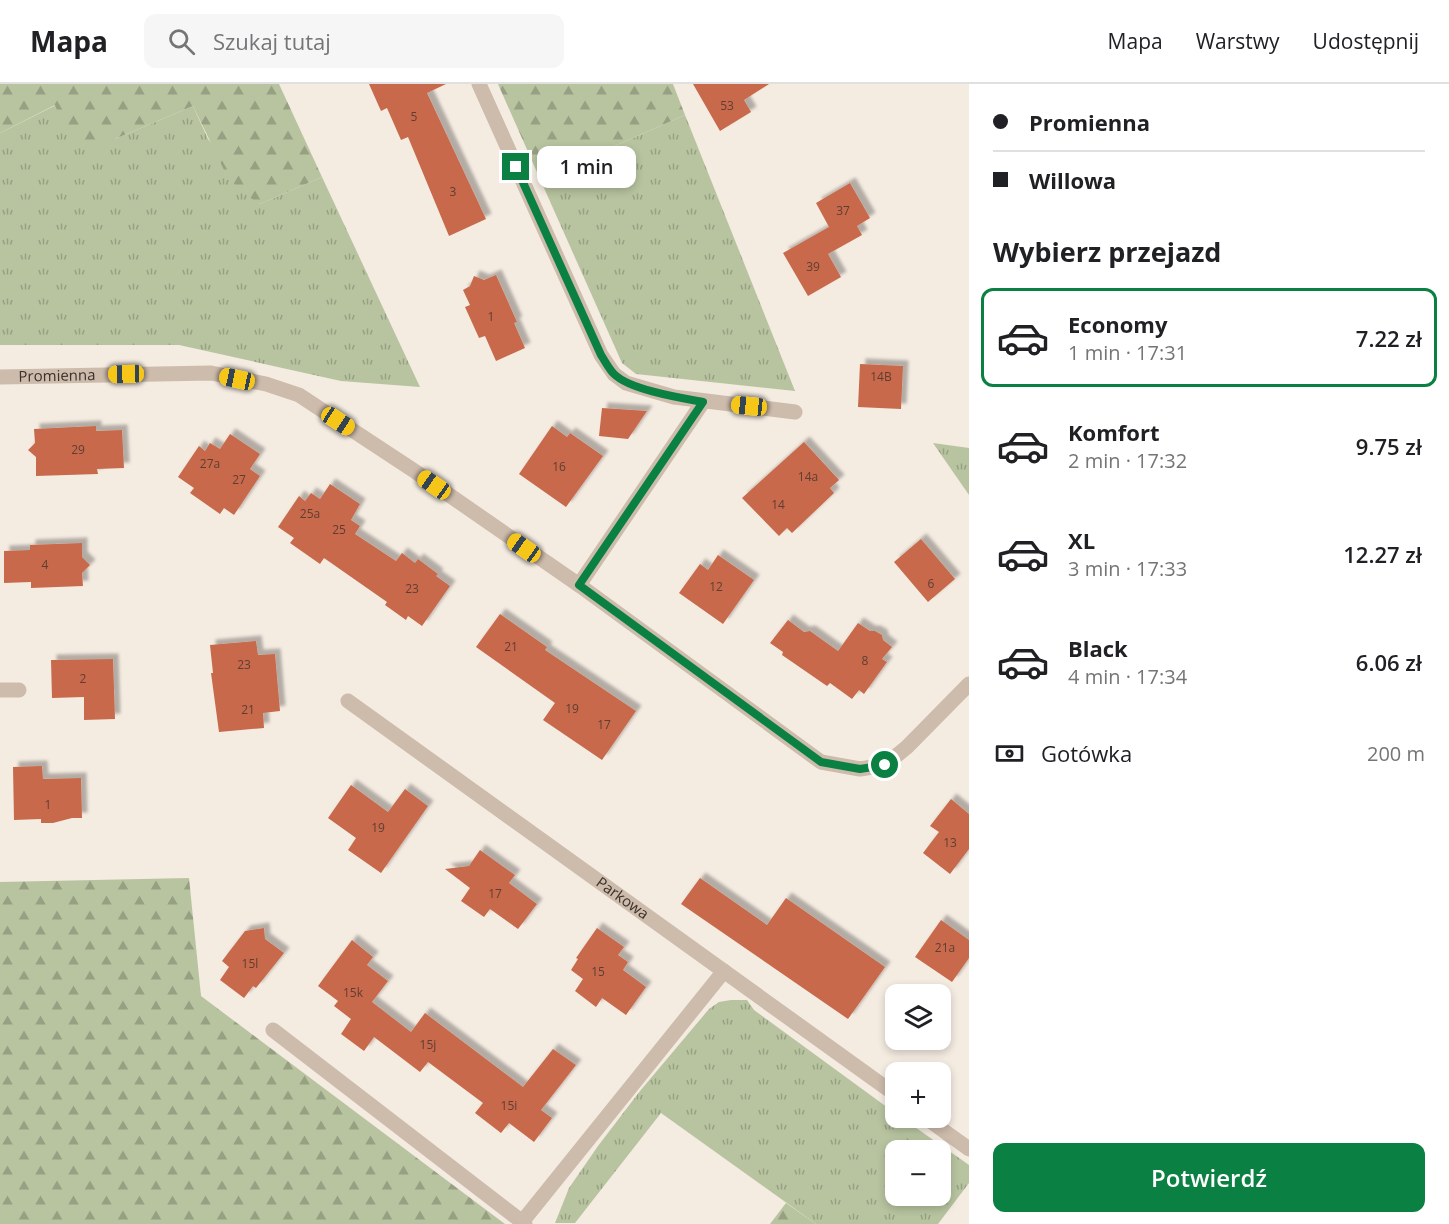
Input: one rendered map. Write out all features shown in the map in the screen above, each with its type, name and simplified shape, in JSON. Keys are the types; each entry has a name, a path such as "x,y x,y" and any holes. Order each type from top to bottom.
{"street":[{"path":"479,84 601,355 614,374 626,383 674,397 795,412"},
{"name":"Promienna","path":"0,377 211,373 266,384 299,395 416,472 579,585 821,762 844,768 860,769 885,765 907,747 969,684"},
{"path":"579,585 703,402"},
{"path":"0,690 19,690"},
{"name":"Parkowa","path":"348,701 885,1087"},
{"path":"273,1030 524,1223 724,971"},
{"path":"940,1128 969,1149"}],"green space":[{"path":"0,84 279,84 322,177 260,204 240,191 226,174 193,106 115,139 70,143 55,105 0,133"},
{"path":"498,84 673,84 685,115 540,179"},
{"path":"56,105 115,139 193,106 208,139 260,204 322,177 420,387 341,381 179,345 0,345 0,133"},
{"path":"685,115 795,391 636,374 622,363 540,179"},
{"path":"933,443 969,448 969,495"},
{"path":"189,878 201,996 505,1224 0,1224 0,882"},
{"path":"747,1000 754,1010 885,1106 885,1128 916,1128 933,1140 885,1140 885,1206 951,1206 951,1152 969,1165 969,1183 938,1224 816,1224 661,1113 575,1223 555,1223 569,1188 598,1146 640,1091 709,1009 719,1002"},
{"path":"786,1203 816,1224 770,1224"}],"building":[{"path":"369,84 446,84 427,93 486,219 449,236 408,137 401,140 387,108 381,111"},
{"path":"693,84 769,84 744,100 751,112 720,131"},
{"path":"850,183 870,218 857,226 862,235 828,254 841,277 808,296 783,253 829,227 816,203"},
{"path":"496,275 517,322 514,323 525,348 496,361 485,336 479,338 465,307 470,305 463,290 470,286 474,276 484,280"},
{"path":"860,364 903,366 901,409 858,407"},
{"path":"602,408 647,411 628,439 599,436"},
{"path":"96,426 96,431 122,430 124,468 97,469 98,474 36,476 36,457 28,450 35,443 34,429"},
{"path":"552,426 567,437 570,433 603,456 566,507 519,474"},
{"path":"230,434 260,454 250,469 260,476 234,515 224,508 220,514 190,493 194,488 178,477 199,446 205,451 210,443 220,449"},
{"path":"804,442 839,480 830,488 834,493 792,533 787,528 779,536 742,498"},
{"path":"330,484 360,504 351,520 360,526 355,534 396,561 402,553 415,563 418,559 450,586 422,626 408,616 406,620 385,605 387,602 324,558 320,564 290,543 294,538 278,527 299,496 305,501 311,493 320,499"},
{"path":"921,539 955,579 928,602 894,562"},
{"path":"82,543 82,557 90,565 82,573 83,586 31,588 31,582 4,583 4,551 30,550 30,545"},
{"path":"718,555 754,580 723,624 679,593 700,564 708,570"},
{"path":"500,614 547,647 545,650 636,711 602,760 543,720 555,703 476,647"},
{"path":"788,620 804,632 810,631 838,651 858,623 882,635 883,640 892,647 882,659 887,662 864,694 859,690 852,699 830,683 827,686 782,655 783,652 770,643"},
{"path":"256,641 258,655 275,654 280,711 263,713 264,728 219,732 211,673 213,673 210,645"},
{"path":"113,659 115,719 84,720 84,697 52,698 51,660"},
{"path":"42,766 43,779 81,778 82,818 53,823 41,823 41,819 14,820 13,767"},
{"path":"351,785 388,812 405,789 428,806 381,873 348,850 356,838 328,818"},
{"path":"951,799 969,814 969,849 950,874 923,853 939,832 930,826"},
{"path":"480,850 515,875 509,883 537,904 518,929 490,909 484,917 461,901 470,888 445,869 469,866"},
{"path":"700,878 767,925 786,898 885,967 848,1019 681,904"},
{"path":"941,920 969,940 969,958 952,982 915,957"},
{"path":"264,928 265,939 284,953 256,988 253,986 244,998 220,980 229,967 222,961 245,931"},
{"path":"597,928 624,947 618,955 628,962 623,970 646,987 626,1015 602,998 596,1007 575,991 583,979 571,970 578,959 576,958"},
{"path":"352,940 373,957 367,965 388,981 372,1002 411,1032 425,1013 523,1087 553,1049 576,1065 541,1110 552,1118 534,1142 509,1123 501,1133 475,1113 483,1103 428,1062 420,1072 374,1037 364,1051 341,1034 351,1019 334,1006 338,1001 318,986"}],"route":[{"path":"516,167 601,355 614,374 626,383 674,397 703,402 579,585 821,762 844,768 860,769 885,765"}]}
